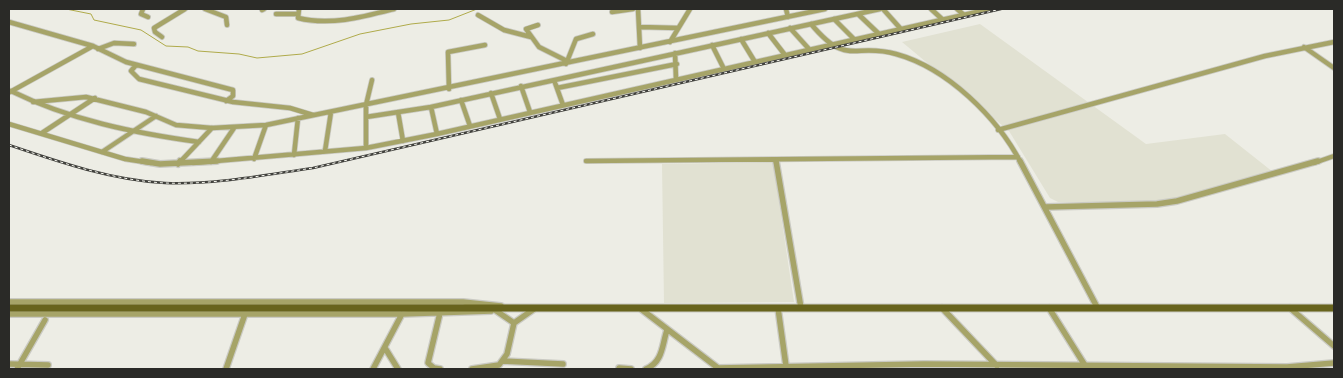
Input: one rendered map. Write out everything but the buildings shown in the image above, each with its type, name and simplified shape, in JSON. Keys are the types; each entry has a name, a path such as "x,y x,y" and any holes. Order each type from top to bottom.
{"main road":[{"path":"9,308 1334,308"}],"street":[{"path":"143,9 141,14 148,18"},
{"path":"162,37 155,32 154,28 185,9"},
{"path":"205,9 226,17 227,25"},
{"path":"299,9 300,19 310,21 339,20 394,9"},
{"path":"612,12 633,9"},
{"path":"638,9 640,48"},
{"path":"670,42 672,34 688,20 690,9"},
{"path":"786,9 788,17"},
{"path":"33,102 96,98 156,116 176,125 234,128 266,125 449,89 825,9"},
{"path":"366,118 431,107 881,9 900,28"},
{"path":"931,9 942,18"},
{"path":"957,9 963,14"},
{"path":"9,124 139,162 178,164 211,162 366,148 500,120 942,18 990,9"},
{"path":"276,14 298,14"},
{"path":"858,14 878,33"},
{"path":"478,15 504,30 531,37"},
{"path":"834,19 854,39"},
{"path":"9,22 93,46 126,62 234,90 233,96 226,101"},
{"path":"811,24 831,44 846,50 895,54 924,65 969,100 998,130 1018,157 1097,307"},
{"path":"538,25 526,29 531,37 540,47 567,63"},
{"path":"640,27 678,28"},
{"path":"790,28 809,50"},
{"path":"768,33 785,55"},
{"path":"567,63 576,38 593,34"},
{"path":"741,38 755,62"},
{"path":"998,130 1304,47 1334,42"},
{"path":"98,49 114,43 134,44"},
{"path":"449,89 448,52 485,45"},
{"path":"712,45 724,69"},
{"path":"10,92 93,46"},
{"path":"1304,47 1334,68"},
{"path":"675,53 677,64 676,79"},
{"path":"575,62 578,74"},
{"path":"136,64 131,72 140,79 226,101 290,108 314,115"},
{"path":"557,88 677,64"},
{"path":"366,148 366,106 372,80"},
{"path":"554,80 563,105"},
{"path":"521,86 530,112"},
{"path":"10,92 33,102 131,131 199,142"},
{"path":"491,93 500,120"},
{"path":"42,134 96,98"},
{"path":"461,100 470,126"},
{"path":"431,107 437,134"},
{"path":"325,152 331,112"},
{"path":"398,112 403,141"},
{"path":"102,152 156,116"},
{"path":"294,155 298,118"},
{"path":"254,159 266,125"},
{"path":"178,164 212,128"},
{"path":"211,162 234,128"},
{"path":"1046,207 1157,204 1290,171 1334,156"},
{"path":"586,161 1018,157"},
{"path":"776,160 802,308"},
{"path":"9,302 463,302 506,307"},
{"path":"9,314 402,314 496,310 506,307"},
{"path":"472,369 494,367 502,361 507,354 514,323 536,307"},
{"path":"778,308 786,366"},
{"path":"942,308 999,368"},
{"path":"1049,308 1086,368"},
{"path":"1290,308 1334,346"},
{"path":"641,309 719,368 786,366 827,368 924,364 999,368 1287,367 1334,363"},
{"path":"496,310 514,323"},
{"path":"440,313 428,363 434,368 440,369"},
{"path":"226,369 245,314"},
{"path":"374,369 402,314"},
{"path":"19,367 46,320"},
{"path":"646,369 657,364 667,330"},
{"path":"385,348 398,369"},
{"path":"502,361 563,364"},
{"path":"9,364 19,367 48,365"},
{"path":"619,368 631,369"}],"shaded area":[{"path":"980,24 1146,144 1225,134 1273,172 1190,195 1148,202 1058,202 1050,198 1009,131 902,42"},
{"path":"773,162 794,302 664,303 662,164"}],"waterway":[{"path":"66,9 91,14 94,20 141,30 166,46 188,47 198,51 239,54 257,58 302,54 360,34 411,24 449,20 477,9"}],"railway":[{"path":"9,145 86,169 145,181 183,183 258,176 313,168 1001,9"}]}
